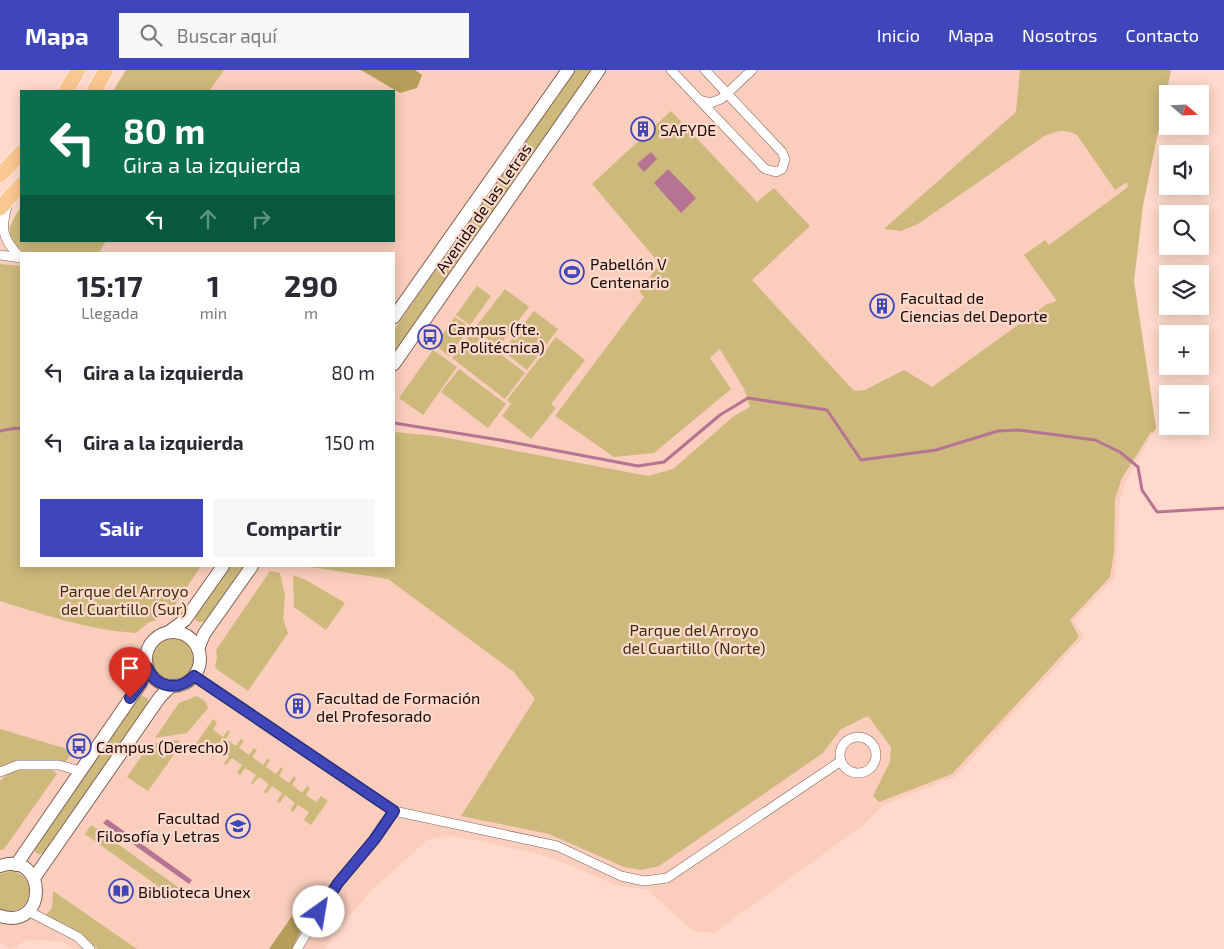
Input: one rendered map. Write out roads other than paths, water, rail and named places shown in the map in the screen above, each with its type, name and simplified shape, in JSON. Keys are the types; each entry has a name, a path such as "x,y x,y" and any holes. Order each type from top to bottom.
{"highway":[{"path":"67,90 78,70"},
{"path":"95,90 106,70"},
{"path":"0,175 20,154"},
{"path":"5,203 20,186"}],"main road":[{"name":"Avenida de las Letras","path":"395,316 568,70"},
{"name":"Avenida de las Letras","path":"395,363 599,70"},
{"path":"170,631 181,632 195,642 198,649 199,665 194,676 185,683 170,686 156,680 147,667 146,654 150,644 160,634 170,631 185,620 222,567"},
{"path":"198,649 204,634 251,567"},
{"path":"16,865 141,683 147,667"},
{"path":"34,878 160,697 170,686"},
{"path":"0,866 16,865 26,869 34,878 37,895 34,904 28,911 17,917 0,916"}],"street":[{"path":"671,70 765,169 773,172 779,171 785,164 782,152 705,70"},
{"path":"700,100 710,103 716,102 752,70"},
{"path":"5,203 3,217 4,236 9,246 20,257"},
{"path":"0,255 20,258"},
{"path":"194,676 394,811 557,846 621,876 644,881 667,878 841,761"},
{"path":"853,738 864,739 873,746 875,758 870,768 865,771 853,772 848,770 841,761 843,744 853,738"},
{"path":"0,772 18,765 59,765 80,771"},
{"path":"298,949 338,883 374,840 394,811"},
{"path":"28,911 78,937 90,949"}],"waterway":[{"path":"395,423 500,440 638,466 664,462 720,415 748,398 827,410 861,460 936,450 998,431 1019,430 1095,440 1120,452 1138,467 1142,490 1157,512 1224,508"},
{"path":"0,431 20,429"}],"place":[{"name":"SAFYDE","path":"643,129"},
{"name":"Pabellón V Centenario","path":"572,272"},
{"name":"Facultad de Ciencias del Deporte","path":"882,306"},
{"name":"Campus (fte. a Politécnica)","path":"430,337"},
{"name":"Facultad de Formación del Profesorado","path":"298,706"},
{"name":"Campus (Derecho)","path":"79,746"},
{"name":"Facultad Filosofía y Letras","path":"238,826"},
{"name":"Biblioteca Unex","path":"121,891"}],"park label":[{"name":"Parque del Arroyo del Cuartillo (Sur)","path":"124,599"},
{"name":"Parque del Arroyo del Cuartillo (Norte)","path":"694,638"}]}
